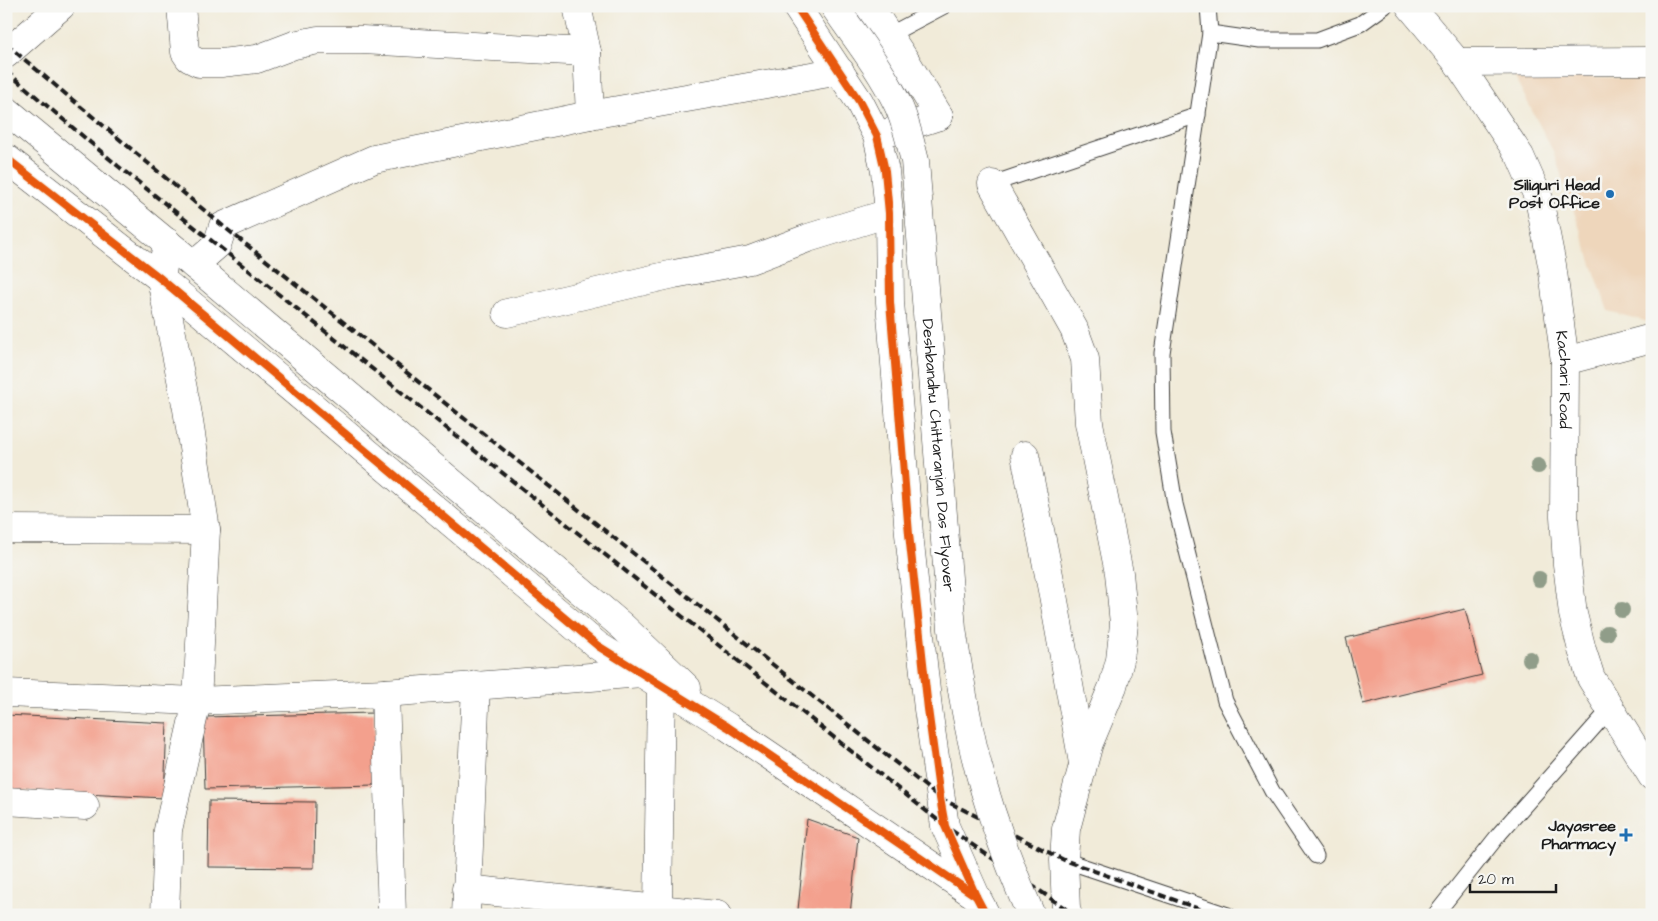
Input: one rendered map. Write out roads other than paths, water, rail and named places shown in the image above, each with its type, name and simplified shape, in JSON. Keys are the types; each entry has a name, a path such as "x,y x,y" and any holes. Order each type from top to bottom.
{"street":[{"path":"6,54 61,6"},
{"path":"181,6 185,52 189,58 199,64 257,59 294,45 318,40 362,40 587,52"},
{"path":"577,6 587,52 590,115"},
{"path":"796,6 859,101 878,136 885,170 889,213 890,302 909,534 929,719 945,826 981,905"},
{"name":"Deshbandhu Chittaranjan Das Flyover","path":"834,6 882,75 897,104 908,132 915,162 952,629 961,688 973,746 988,803 1030,915"},
{"path":"869,6 939,116 878,136"},
{"name":"Kachari Road","path":"1410,6 1457,62 1520,156 1539,199 1552,265 1565,361 1564,516 1573,614 1591,678 1652,776"},
{"path":"1457,62 1652,61"},
{"path":"194,265 217,245 223,226 374,159 590,115 840,71"},
{"path":"6,110 194,265 622,626 728,727"},
{"path":"6,158 160,279 598,646 728,727 981,905"},
{"path":"992,184 1074,329 1085,359 1089,423 1119,573 1124,624 1120,660 1113,686 1089,743 1066,829 1064,860 1066,909 1068,915"},
{"path":"506,314 674,274 750,260 808,238 889,213"},
{"path":"165,915 168,830 197,701 206,530 187,409 160,279 166,242"},
{"path":"1565,361 1652,338"},
{"path":"1025,455 1054,596 1083,763"},
{"path":"6,529 206,530"},
{"path":"6,693 197,701 385,692 476,685 651,679"},
{"path":"651,679 658,910"},
{"path":"476,685 466,902 658,910 717,915"},
{"path":"385,692 392,915"},
{"path":"6,801 85,806"}],"lane":[{"path":"889,35 944,6"},
{"path":"1208,6 1210,33 1162,353 1163,432 1175,504 1225,701 1272,791 1316,856"},
{"path":"1210,33 1259,40 1317,40 1360,24 1385,6"},
{"path":"992,184 1198,115"},
{"path":"1435,915 1500,833 1611,708"},
{"path":"1064,860 1228,915"}],"railway":[{"path":"6,44 223,226 940,798 1064,860 1216,915"},
{"path":"6,71 118,166 945,826 1075,915"}],"place":[{"name":"Siliguri Head Post Office","path":"1610,194"},
{"name":"Jayasree Pharmacy","path":"1626,835"}]}
